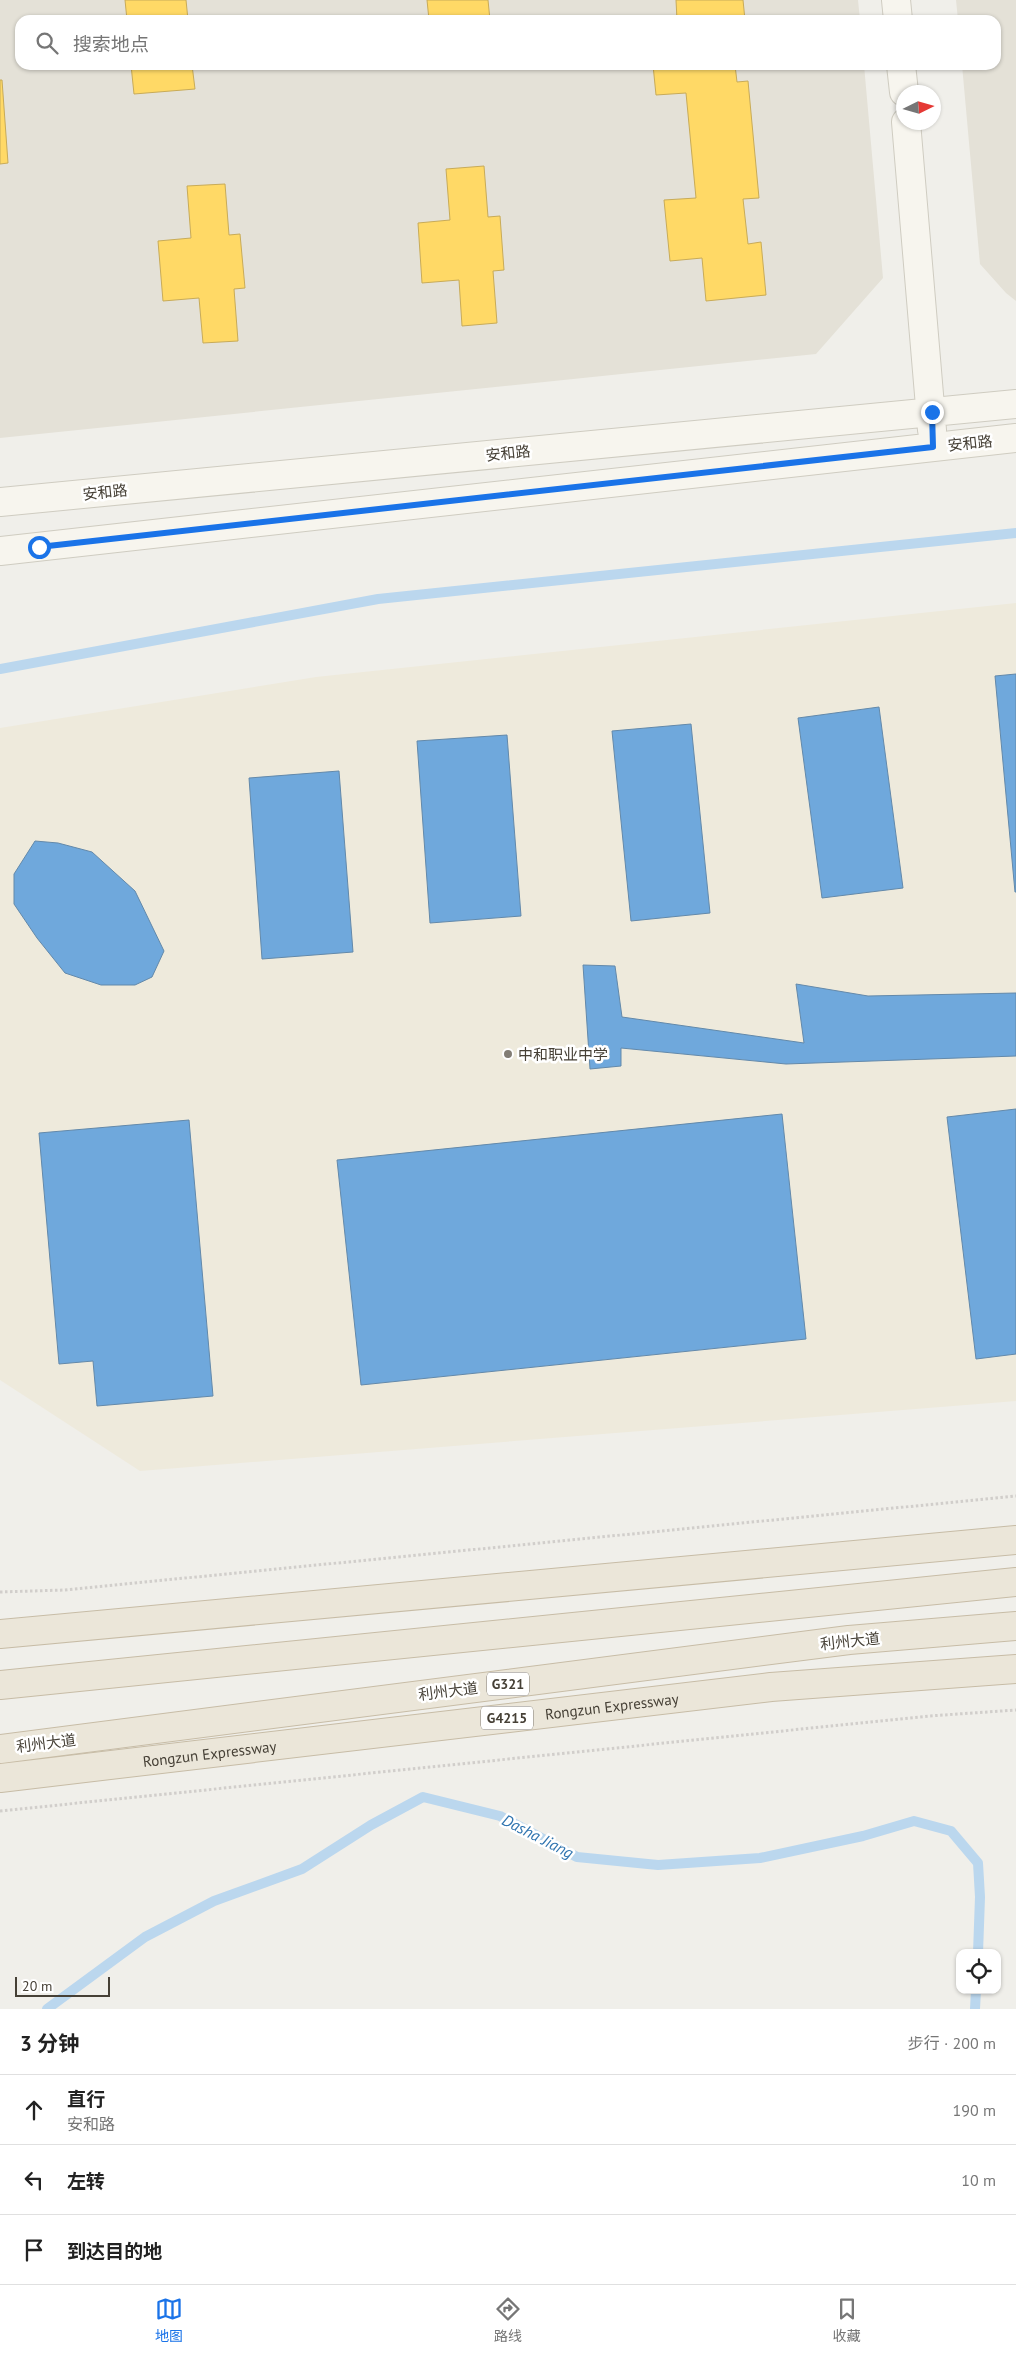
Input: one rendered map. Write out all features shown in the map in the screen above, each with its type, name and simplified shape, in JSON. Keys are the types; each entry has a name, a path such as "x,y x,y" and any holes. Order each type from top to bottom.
{"highway":[{"path":"0,1634 1016,1540"},
{"path":"0,1685 1016,1582"},
{"name":"利州大道","path":"0,1749 849,1640 1016,1626"},
{"name":"Rongzun Expressway","path":"0,1778 771,1687 1016,1669"}],"street":[{"path":"896,0 898,15"},
{"path":"902,70 903,85"},
{"path":"907,130 932,412 933,447"},
{"name":"安和路","path":"0,502 1016,404"},
{"name":"安和路","path":"0,551 1016,438"}],"path":[{"path":"0,1592 74,1589 1016,1496"},
{"path":"0,1811 928,1716 1016,1710"}],"shaded area":[{"path":"0,0 858,0 860,15 15,15 15,70 864,70 883,278 816,354 0,438"},
{"path":"956,0 1016,0 1016,301 1006,293 980,264 962,70 1001,70 1001,15 958,15"},
{"name":"中和职业中学","path":"1016,603 1016,1401 140,1471 0,1380 0,728 316,677"}],"building: 住宅":[{"path":"125,0 186,0 188,15 126,15"},
{"path":"427,0 488,0 490,15 428,15"},
{"path":"676,0 743,0 744,15 677,15"},
{"path":"132,70 193,70 195,89 134,94"},
{"path":"654,70 736,70 737,82 748,81 759,198 743,199 748,244 761,242 766,295 706,301 702,258 670,261 664,200 696,198 686,93 656,95"},
{"path":"0,80 2,80 8,163 0,164"},
{"path":"484,166 488,217 500,216 504,270 493,271 497,323 462,326 459,280 422,283 418,223 450,220 446,169"},
{"path":"225,184 229,235 240,234 245,288 234,289 238,341 203,343 199,298 163,301 158,241 191,238 187,186"}],"building: 学校":[{"path":"1016,674 1016,892 1015,892 995,676"},
{"path":"879,707 903,888 822,898 798,718"},
{"path":"691,724 710,913 631,921 612,731"},
{"path":"507,735 521,916 430,923 417,741"},
{"path":"339,771 353,952 262,959 249,778"},
{"path":"35,841 58,843 92,852 135,891 164,951 152,977 135,985 101,985 65,973 37,938 14,904 14,874"},
{"path":"583,965 615,966 622,1017 804,1043 796,984 868,996 1016,993 1016,1056 786,1064 621,1048 621,1066 590,1069"},
{"path":"1016,1109 1016,1354 976,1359 947,1117"},
{"path":"782,1114 806,1339 361,1385 337,1160"},
{"path":"189,1120 213,1396 97,1406 93,1361 59,1364 39,1133"}],"waterway":[{"path":"0,669 378,599 1016,533"},
{"name":"Dasha Jiang","path":"47,2009 145,1937 214,1901 302,1869 371,1825 423,1797 500,1816 577,1857 658,1865 760,1858 863,1836 914,1821 951,1831 978,1863 980,1897 978,1949"},
{"name":"Dasha Jiang","path":"975,2009 976,1994"}],"place":[{"name":"中和职业中学","path":"508,1054"}],"route":[{"path":"39,547 933,447 932,412"}]}
